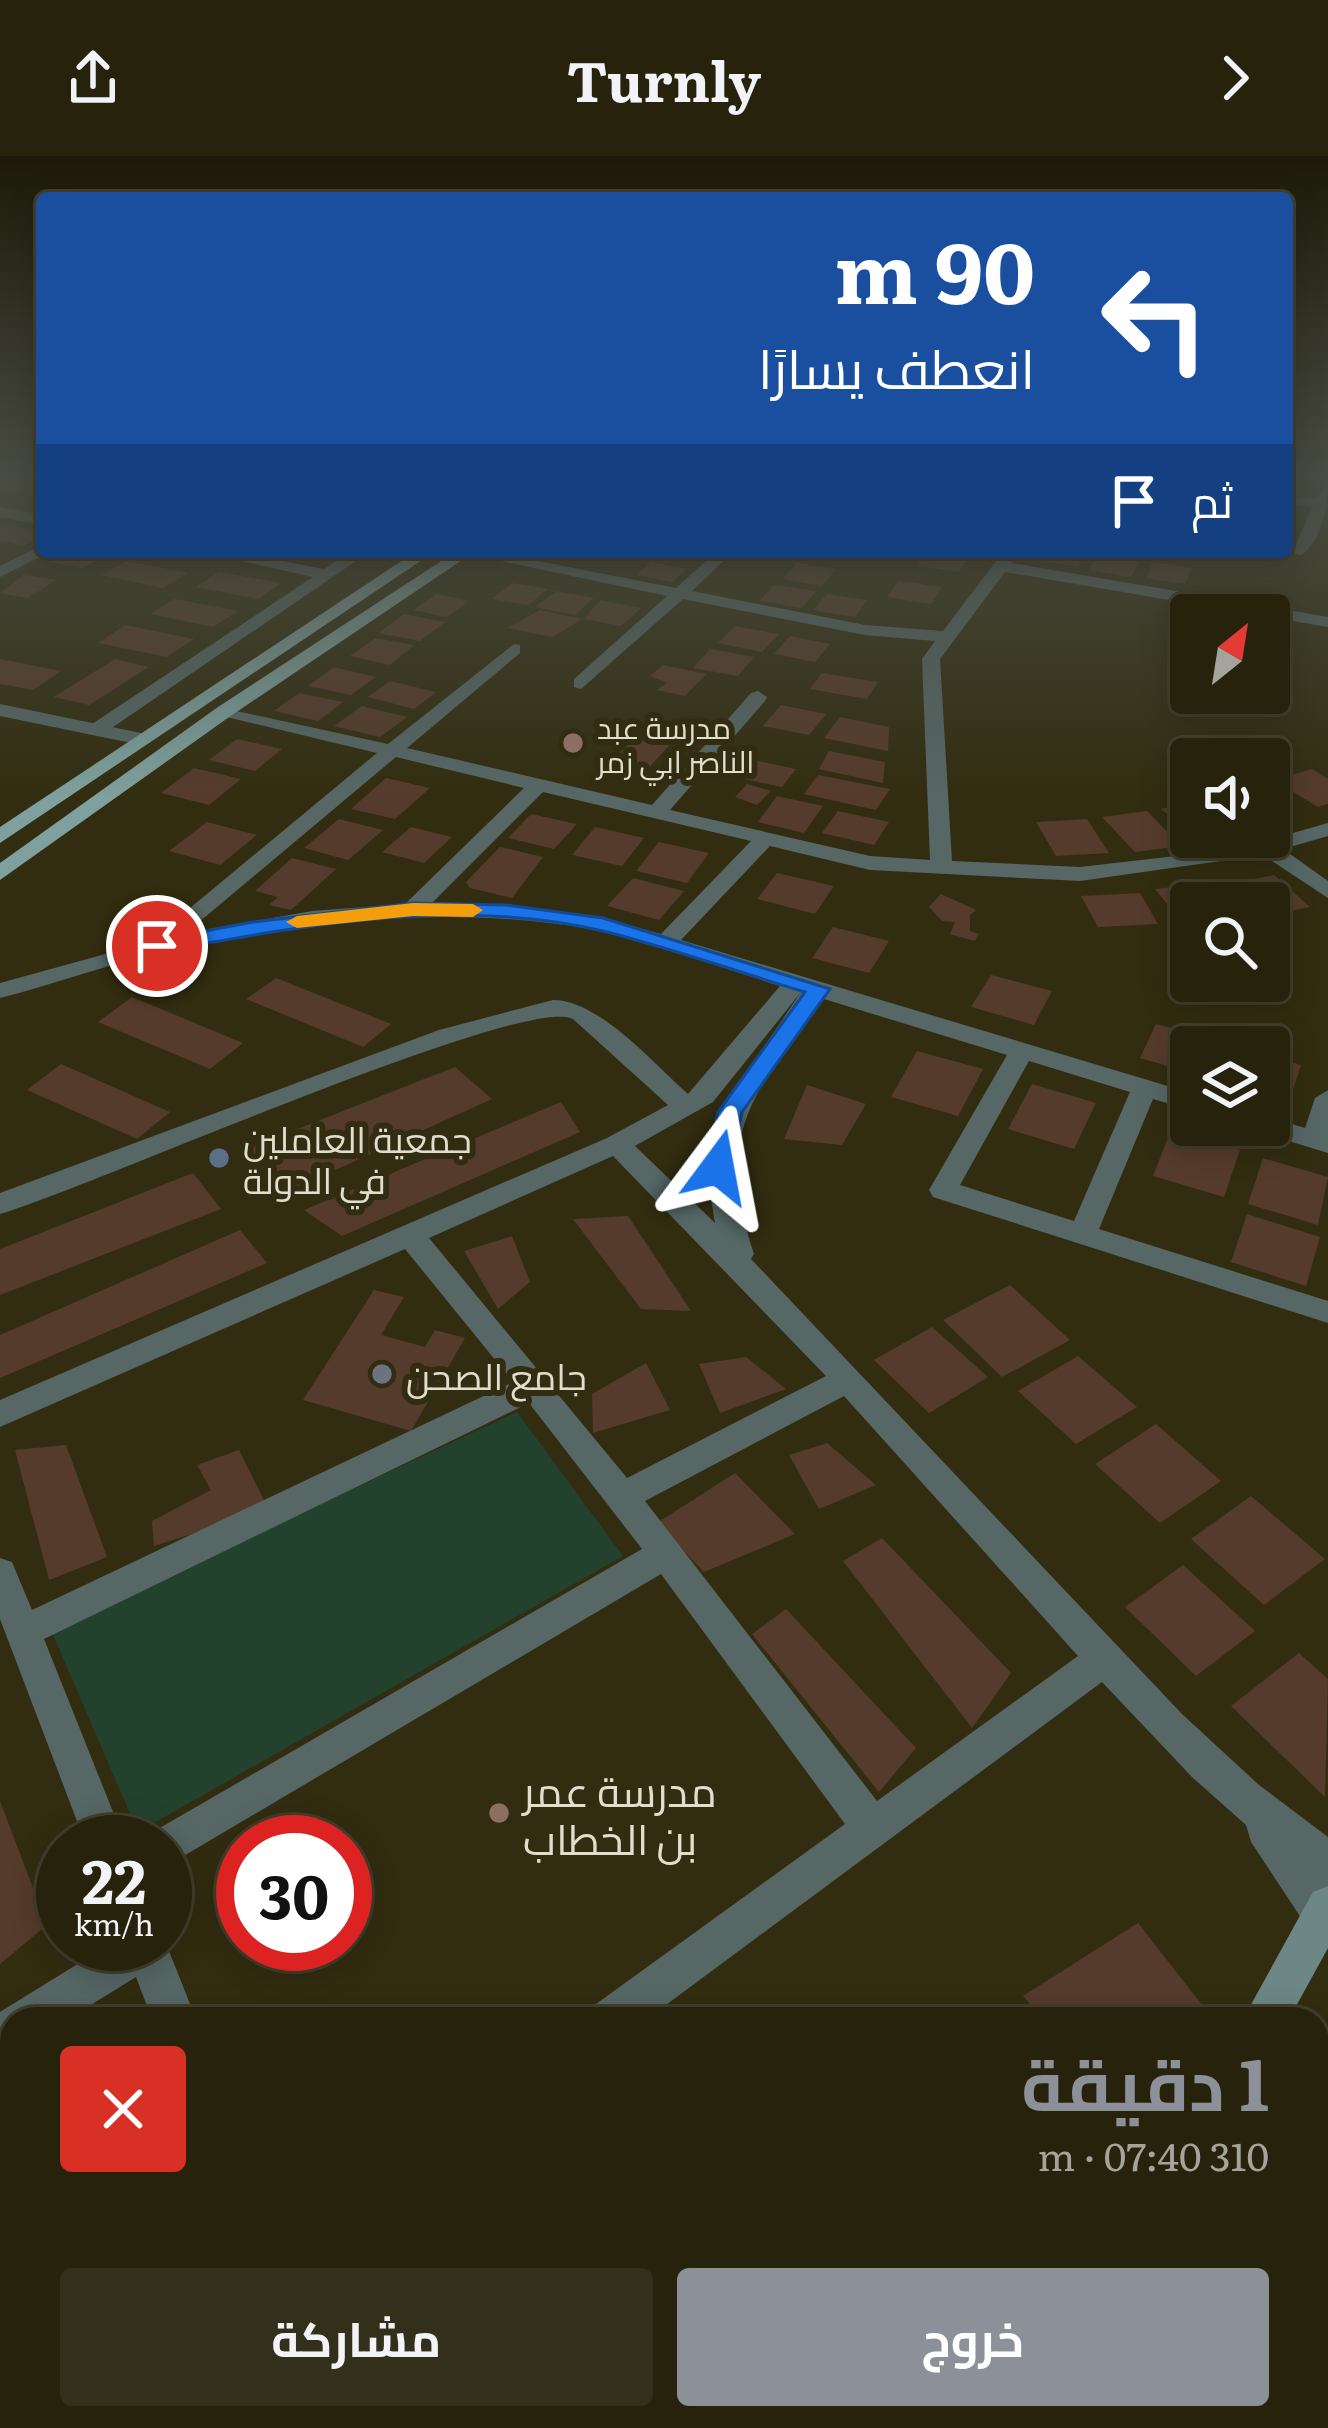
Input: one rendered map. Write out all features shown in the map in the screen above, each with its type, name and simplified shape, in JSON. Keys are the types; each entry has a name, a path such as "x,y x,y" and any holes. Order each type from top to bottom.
{"main road":[{"path":"0,837 376,585"},
{"path":"0,873 225,711 416,585"},
{"path":"1271,2007 1326,1914"}],"street":[{"path":"96,730 313,585"},
{"path":"633,585 865,630 947,637"},
{"path":"581,683 689,585"},
{"path":"941,867 931,659 986,585"},
{"path":"1138,585 1328,622"},
{"path":"157,946 514,649"},
{"path":"656,813 758,697"},
{"path":"0,710 141,740"},
{"path":"225,711 870,863 1080,874 1214,858"},
{"path":"413,909 538,785"},
{"path":"1290,840 1328,829"},
{"path":"665,943 766,838"},
{"path":"1282,858 1328,891"},
{"path":"0,992 157,946 276,925 413,909 506,911 603,925 1170,1096"},
{"path":"0,1414 617,1144 687,1107 721,1080 807,986"},
{"path":"743,1265 720,1197 721,1139 745,1087 807,986"},
{"path":"0,1204 448,1035 553,1007 569,1007 582,1014 687,1107"},
{"path":"1022,1051 943,1190 1328,1312"},
{"path":"1083,1234 1144,1088"},
{"path":"1290,1133 1321,1142 1328,1098"},
{"path":"617,1144 743,1265 1105,1658 1243,1798 1328,1862"},
{"path":"410,1234 666,1553 873,1828"},
{"path":"621,1497 848,1378"},
{"path":"23,1632 534,1386"},
{"path":"192,1830 666,1553"},
{"path":"0,1573 94,1815"},
{"path":"637,2007 1105,1658"},
{"path":"1243,1798 1326,1914"},
{"path":"47,2007 104,1971"},
{"path":"155,1971 169,2007"}],"green space":[{"path":"517,1412 623,1556 168,1815 131,1815 51,1630"}],"building":[{"path":"11,585 48,585 28,598 0,593"},
{"path":"199,585 278,585 259,599 196,587"},
{"path":"509,585 548,589 528,605 492,599"},
{"path":"774,585 816,591 802,608 760,601"},
{"path":"895,585 942,587 931,604 887,597"},
{"path":"556,591 594,598 575,615 535,607"},
{"path":"436,594 469,601 446,617 414,610"},
{"path":"827,594 867,600 855,617 813,610"},
{"path":"175,599 238,611 213,627 150,614"},
{"path":"600,600 641,608 621,626 584,619"},
{"path":"540,610 582,619 553,637 507,628"},
{"path":"404,614 445,622 420,641 378,633"},
{"path":"125,625 194,639 167,657 98,643"},
{"path":"735,626 779,634 762,652 718,643"},
{"path":"790,636 830,644 815,662 774,654"},
{"path":"376,638 414,645 390,665 350,656"},
{"path":"710,649 754,657 738,676 693,668"},
{"path":"0,659 61,671 33,690 0,684"},
{"path":"115,659 149,667 89,705 54,697"},
{"path":"663,665 706,674 685,696 657,690 667,683 650,676"},
{"path":"334,667 376,677 351,695 308,686"},
{"path":"822,673 878,682 867,699 810,689"},
{"path":"390,681 436,692 414,709 368,697"},
{"path":"299,693 343,702 318,721 274,711"},
{"path":"781,705 826,714 809,735 763,726"},
{"path":"362,706 407,717 380,737 334,726"},
{"path":"840,717 889,727 888,751 824,738"},
{"path":"645,728 679,735 640,777 604,769"},
{"path":"237,739 282,749 255,771 209,760"},
{"path":"829,751 885,762 883,783 819,769"},
{"path":"735,756 796,769 782,787 721,774"},
{"path":"194,768 241,779 209,805 161,793"},
{"path":"1312,769 1328,779 1328,804 1318,807 1290,790 1290,775"},
{"path":"818,775 890,789 876,810 804,794"},
{"path":"386,778 430,788 395,819 351,809"},
{"path":"747,784 771,791 757,805 735,797"},
{"path":"777,796 823,806 804,833 758,822"},
{"path":"838,811 889,822 874,845 822,833"},
{"path":"1147,811 1170,835 1170,847 1135,852 1102,817"},
{"path":"531,814 577,824 554,849 508,838"},
{"path":"339,819 383,830 348,860 304,848"},
{"path":"1087,819 1109,853 1056,856 1036,822"},
{"path":"207,822 257,835 220,865 169,851"},
{"path":"411,827 452,837 424,863 382,852"},
{"path":"595,827 644,838 622,866 572,855"},
{"path":"659,842 709,853 687,883 636,871"},
{"path":"500,847 543,857 512,898 470,888 466,882"},
{"path":"292,858 336,869 291,910 269,905 278,897 255,891"},
{"path":"777,873 834,886 815,914 757,899"},
{"path":"1274,875 1282,882 1238,882"},
{"path":"633,878 684,891 659,920 607,906"},
{"path":"1170,887 1170,907 1155,889"},
{"path":"1290,889 1310,907 1290,911"},
{"path":"1140,893 1158,924 1098,927 1081,896"},
{"path":"941,894 976,910 970,915 970,931 979,934 975,941 950,934 955,922 942,921 929,907"},
{"path":"833,927 889,941 869,973 812,958"},
{"path":"991,975 1052,991 1034,1025 971,1007"},
{"path":"276,978 391,1024 363,1047 246,999"},
{"path":"132,997 243,1043 210,1069 98,1022"},
{"path":"1156,1024 1170,1028 1170,1067 1140,1058"},
{"path":"917,1051 983,1069 958,1116 891,1097"},
{"path":"1290,1062 1301,1065 1290,1099"},
{"path":"61,1064 170,1112 137,1139 27,1090"},
{"path":"455,1067 492,1099 280,1195 241,1151"},
{"path":"1032,1084 1096,1103 1074,1149 1008,1129"},
{"path":"807,1085 866,1104 842,1145 784,1139"},
{"path":"561,1102 580,1132 342,1236 304,1210"},
{"path":"1170,1133 1170,1146 1240,1150 1224,1197 1153,1176"},
{"path":"1263,1158 1328,1177 1318,1225 1248,1204"},
{"path":"193,1173 221,1209 0,1295 0,1249"},
{"path":"1247,1214 1320,1237 1306,1286 1231,1262"},
{"path":"628,1216 691,1311 641,1309 573,1219"},
{"path":"240,1230 267,1263 0,1378 0,1335"},
{"path":"512,1236 530,1282 498,1309 464,1251"},
{"path":"1010,1285 1070,1340 1002,1377 943,1320"},
{"name":"جامع الصحن","path":"374,1290 404,1297 381,1335 425,1347 435,1330 465,1338 411,1431 303,1400"},
{"path":"932,1327 988,1377 929,1413 874,1360"},
{"path":"1078,1356 1137,1407 1076,1444 1018,1391"},
{"path":"746,1357 786,1389 720,1413 699,1364"},
{"path":"646,1363 670,1410 593,1433 592,1394"},
{"path":"1156,1424 1221,1481 1160,1523 1095,1464"},
{"path":"827,1443 876,1485 819,1509 789,1455"},
{"path":"66,1445 107,1557 49,1580 15,1450"},
{"path":"239,1450 269,1510 154,1546 152,1521 211,1490 197,1465"},
{"path":"735,1473 795,1534 704,1572 657,1523"},
{"path":"1251,1496 1325,1559 1264,1605 1191,1539"},
{"path":"882,1538 1011,1673 972,1728 843,1561"},
{"path":"1183,1565 1255,1631 1196,1676 1125,1607"},
{"path":"786,1609 916,1748 879,1792 752,1634"},
{"path":"1299,1653 1328,1679 1325,1797 1231,1706"},
{"path":"0,1801 36,1896 36,1934 0,1964"},
{"path":"1138,1923 1202,2005 1033,2007 1023,1996"}],"slow traffic":[{"path":"297,922 413,909 473,910"}],"place":[{"name":"مدرسة عبد الناصر ابي زمر","path":"573,743"},
{"name":"جمعية العاملين في الدولة","path":"219,1158"},
{"name":"جامع الصحن","path":"382,1374"},
{"name":"مدرسة عمر بن الخطاب","path":"499,1813"}],"route":[{"path":"157,946 253,928 413,909 506,911 603,925 819,989 730,1112 718,1167"}]}
